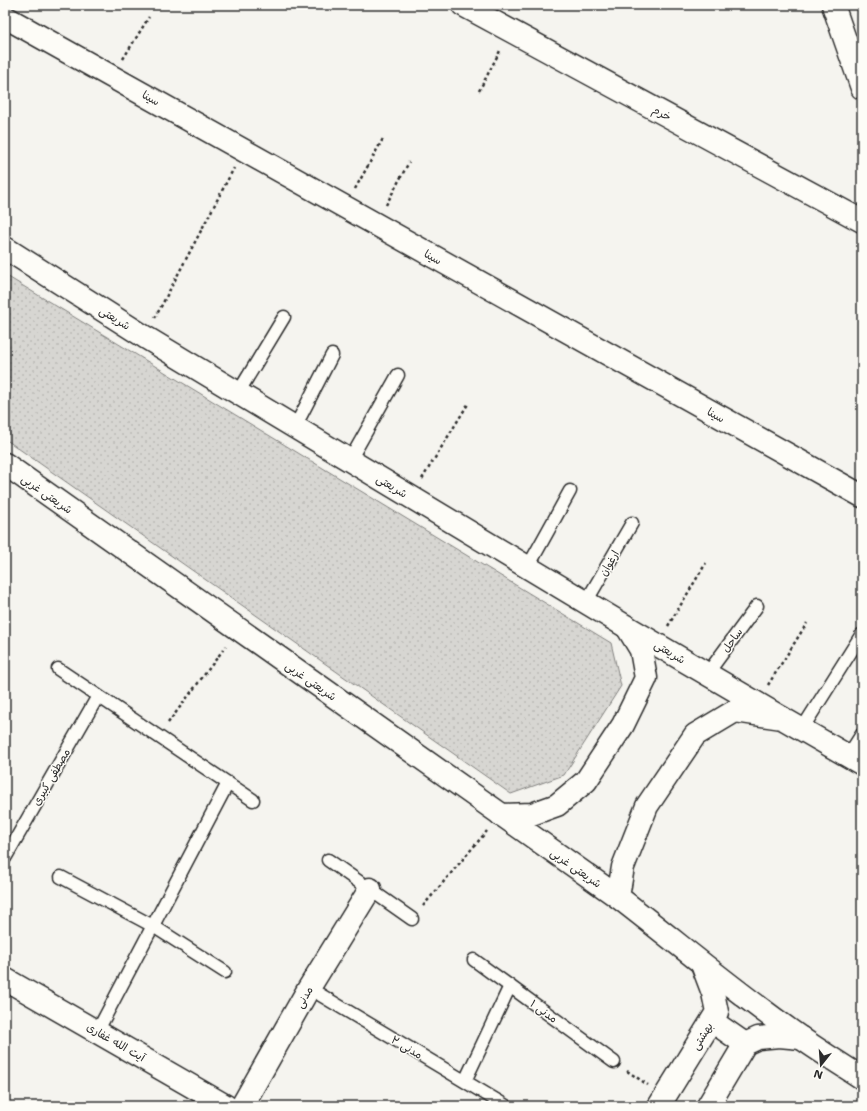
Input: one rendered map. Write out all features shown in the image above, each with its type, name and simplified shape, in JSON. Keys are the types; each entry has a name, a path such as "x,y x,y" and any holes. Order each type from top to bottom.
{"main road":[{"name":"خرم","path":"463,5 862,221"},
{"path":"832,5 862,88"},
{"name":"سینا","path":"5,17 862,496"},
{"name":"شریعتی","path":"5,248 145,338 627,627 855,760"},
{"name":"شریعتی غربی","path":"5,464 618,897 713,972 801,1038 862,1078"},
{"path":"501,815 532,814 557,805 586,781 623,725 646,678 642,650 627,627"},
{"path":"618,897 623,867 647,806 694,735 735,711 782,718"},
{"name":"مدنی","path":"242,1106 309,988 370,889"},
{"name":"بهشتی","path":"662,1102 717,1012 713,993 700,961"},
{"name":"آیت الله غفاری","path":"5,979 226,1106"},
{"path":"712,1021 745,1044"},
{"path":"708,1106 745,1044 758,1038 779,1036 801,1038"}],"lane":[{"path":"238,393 284,317"},
{"path":"295,427 332,355"},
{"path":"350,460 398,375"},
{"path":"528,567 570,491"},
{"name":"ارغوان","path":"586,602 632,523"},
{"name":"ساحل","path":"707,674 757,606"},
{"path":"802,729 862,634"},
{"path":"58,670 253,800"},
{"name":"مصطفی کبیری","path":"5,858 98,696"},
{"path":"855,760 862,734"},
{"path":"97,1032 228,783"},
{"path":"328,860 412,919"},
{"path":"61,877 153,926 225,972"},
{"name":"مدنی ۱","path":"474,960 614,1062"},
{"path":"465,1081 510,986"},
{"name":"مدنی ۲","path":"309,988 506,1106"}],"path":[{"path":"112,77 149,17"},
{"path":"478,91 510,31"},
{"path":"345,207 384,137"},
{"path":"145,338 243,150"},
{"path":"376,224 409,162"},
{"path":"411,497 468,404"},
{"path":"657,644 706,563"},
{"path":"756,702 807,623"},
{"path":"158,736 239,630"},
{"path":"412,919 501,815"},
{"path":"614,1062 662,1102"}],"shaded area":[{"path":"5,275 611,643 621,686 564,775 511,794 5,439"}]}
